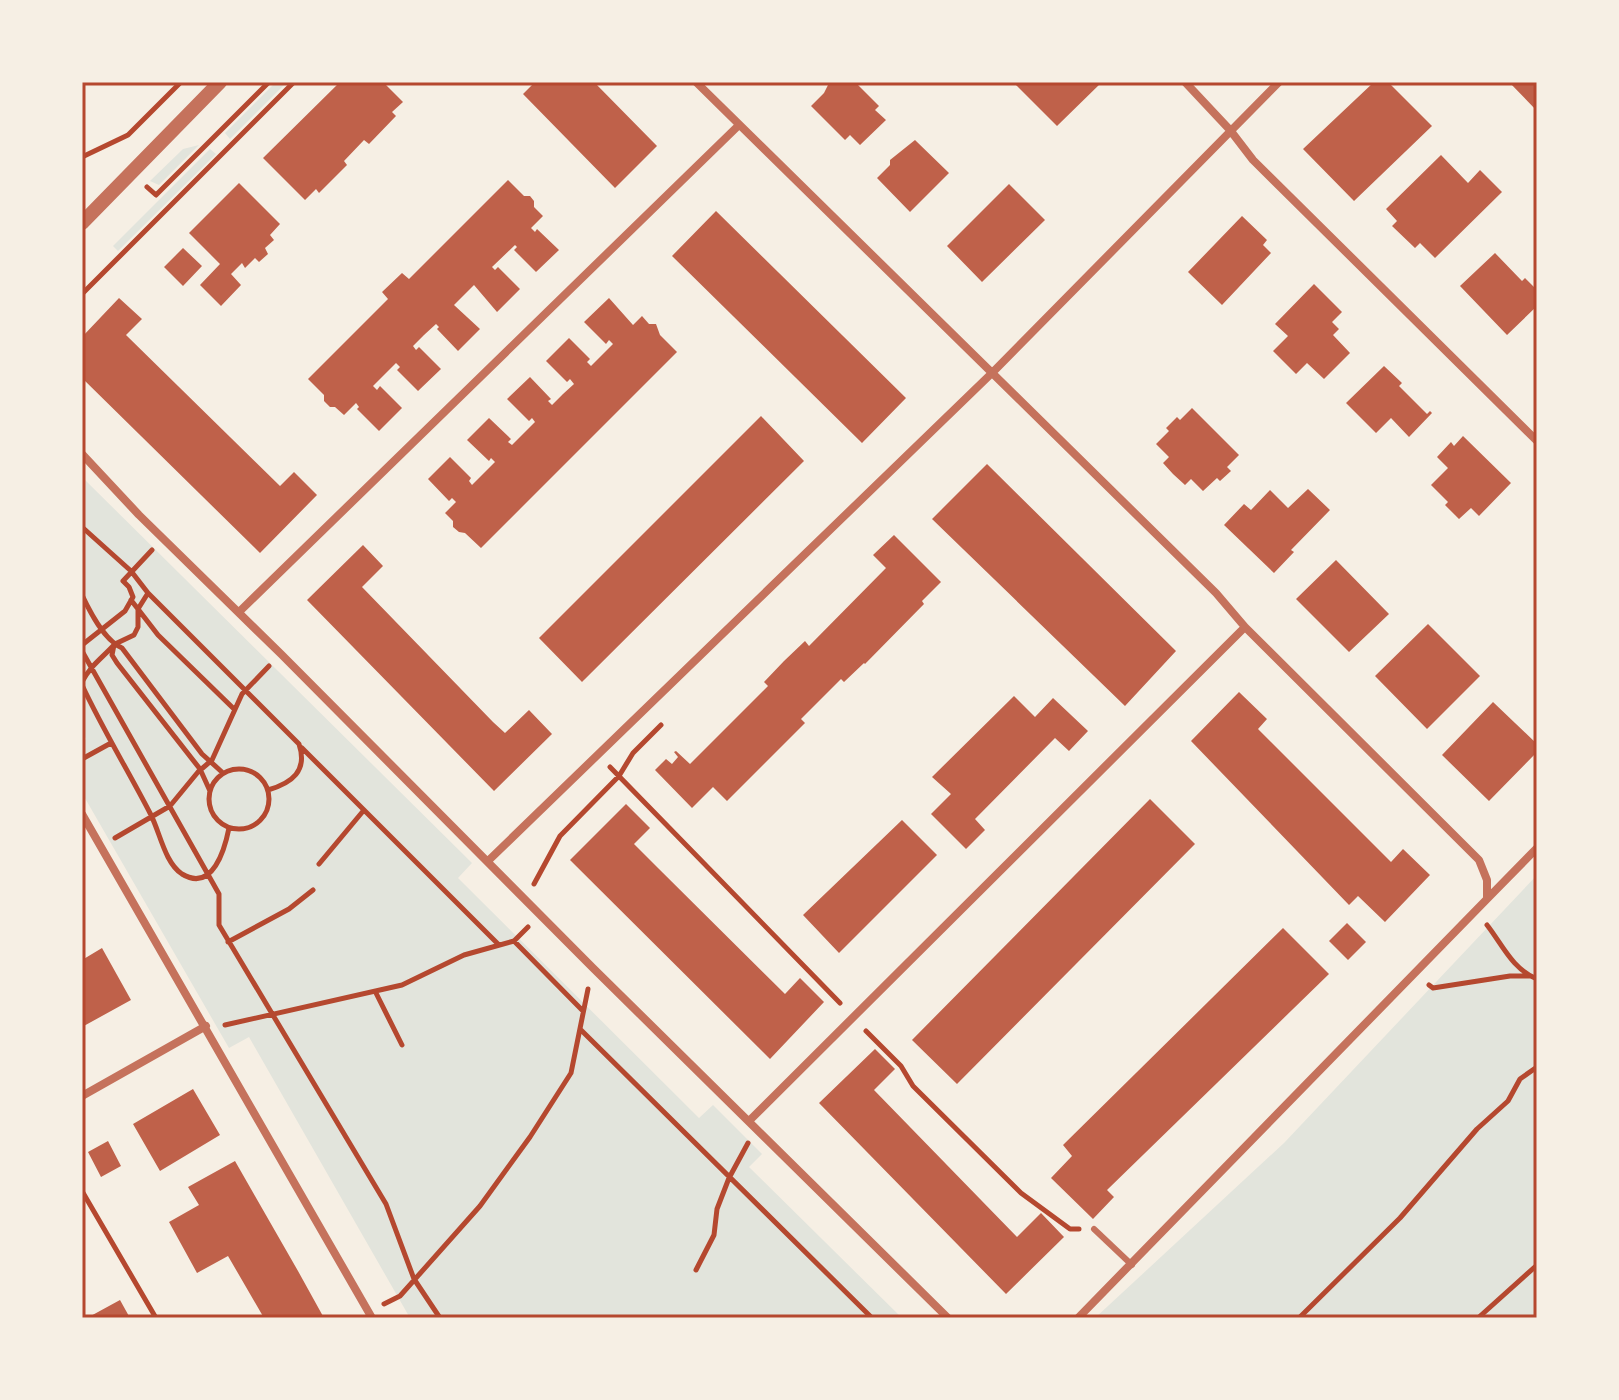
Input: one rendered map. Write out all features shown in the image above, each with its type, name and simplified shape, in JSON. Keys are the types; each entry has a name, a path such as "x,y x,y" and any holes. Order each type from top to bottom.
{"street":[{"path":"82,223 220,82"},
{"path":"696,82 1216,593 1245,627 1479,860 1487,880 1487,899"},
{"path":"1185,82 1253,160 1537,441"},
{"path":"488,861 993,372 1279,82"},
{"path":"239,612 739,125"},
{"path":"82,454 540,916 948,1318"},
{"path":"752,1124 1245,627"},
{"path":"82,814 372,1318"},
{"path":"1078,1318 1537,848"},
{"path":"82,1096 207,1028"}],"lane":[{"path":"1094,1229 1132,1265"}],"path":[{"path":"82,157 128,135 181,82"},
{"path":"147,187 156,195 269,82"},
{"path":"82,294 294,82"},
{"path":"82,527 131,571 148,593 499,945"},
{"path":"164,539 123,581 132,592 125,611 101,627 82,648 219,894 219,925 228,942 386,1204 414,1279 440,1318"},
{"path":"148,593 138,609 138,627 134,635 114,645 100,661 90,665 82,684 152,817 172,863 180,873 190,878 208,874 223,853 229,828"},
{"path":"82,595 114,645 122,648 210,762 223,773"},
{"path":"131,600 158,635 234,709"},
{"path":"114,645 112,655 117,663 200,769 210,791 210,807 220,822 229,828 245,828 261,820 269,804 268,790 260,777 243,769 223,773 210,791"},
{"path":"100,847 170,806 200,769 210,762 245,690 281,654"},
{"path":"523,898 538,879 560,836 619,776 633,753 666,720"},
{"path":"82,759 111,743"},
{"path":"268,790 299,773 302,753 299,744"},
{"path":"319,864 364,810"},
{"path":"228,942 289,909 313,890"},
{"path":"1476,912 1510,959 1529,976"},
{"path":"207,1028 402,985 464,955 514,941 540,916"},
{"path":"514,941 584,1011"},
{"path":"366,1307 381,1306 400,1296 480,1206 530,1137 571,1073 593,968"},
{"path":"1414,976 1433,988 1510,976 1537,979"},
{"path":"376,993 402,1045"},
{"path":"580,1030 872,1318"},
{"path":"1299,1318 1400,1218 1477,1129 1508,1101 1520,1079 1537,1067"},
{"path":"696,1270 714,1235 717,1209 752,1124"},
{"path":"82,1191 156,1318"},
{"path":"1478,1318 1537,1265"}],"shaded area":[{"path":"276,82 287,82 230,139 225,133"},
{"path":"199,145 159,185 150,181 183,149"},
{"path":"210,149 216,154 118,251 113,246"},
{"path":"82,477 472,863 458,878 699,1118 713,1105 762,1154 749,1167 902,1318 410,1318 249,1037 229,1048 82,793 82,742 86,739 82,731"},
{"path":"1537,875 1537,1318 1095,1318 1284,1143"}],"building":[{"path":"340,82 383,82 403,102 392,112 396,116 369,144 364,140 344,161 347,165 319,193 316,189 305,200 263,158"},
{"path":"535,82 594,82 657,146 615,188 523,94"},
{"path":"855,82 879,106 875,110 886,120 860,145 850,135 845,140 811,106 828,85"},
{"path":"1013,82 1102,82 1057,126"},
{"path":"1374,82 1388,82 1432,126 1354,201 1303,149"},
{"path":"1509,82 1537,82 1537,111"},
{"path":"915,140 949,173 910,212 877,178 890,165 890,160"},
{"path":"1441,155 1468,183 1480,170 1502,192 1435,258 1420,243 1415,248 1392,226 1397,221 1386,209"},
{"path":"508,180 524,196 530,196 534,207 543,216 531,228 535,232 537,229 559,250 536,272 514,250 515,245 492,267 495,270 498,267 520,289 497,312 474,285 454,305 480,329 458,351 436,324 413,346 416,350 419,347 441,369 418,391 397,370 400,367 396,363 373,386 377,390 380,386 402,408 379,431 357,409 356,403 344,415 335,407 330,407 324,401 324,395 308,379 388,299 382,292 402,273 409,279"},
{"path":"239,183 280,224 270,235 274,240 265,248 268,254 259,262 255,258 245,268 242,263 231,274 241,285 221,306 200,285 220,264 189,233"},
{"path":"1009,184 1045,220 982,282 947,246"},
{"path":"716,211 906,398 862,443 672,256"},
{"path":"1242,216 1267,240 1263,245 1271,253 1222,305 1188,272"},
{"path":"183,248 202,266 183,286 164,267"},
{"path":"1495,253 1522,281 1525,278 1537,290 1537,306 1507,335 1460,286"},
{"path":"1314,284 1342,312 1332,322 1339,329 1333,335 1350,353 1324,379 1307,363 1296,374 1273,351 1288,336 1275,324"},
{"path":"119,298 142,319 126,335 280,486 294,472 317,495 260,553 82,378 82,337"},
{"path":"609,298 633,325 642,316 649,324 656,324 660,335 677,352 481,548 453,527 453,521 445,513 456,502 452,498 449,501 428,479 450,457 471,478 469,481 472,485 495,462 491,458 489,461 467,440 489,418 511,439 508,442 512,445 535,422 532,418 529,421 507,399 530,377 551,399 548,401 552,405 574,384 570,379 567,382 546,361 569,338 590,359 587,362 591,366 613,344 609,340 606,344 584,322"},
{"path":"1384,366 1427,414 1432,413 1409,437 1391,418 1376,433 1346,403"},
{"path":"1192,408 1239,455 1227,467 1231,471 1220,481 1217,478 1203,491 1191,479 1185,485 1173,474 1163,463 1169,457 1156,444 1177,417 1180,420"},
{"path":"761,416 804,461 582,682 539,638"},
{"path":"1463,436 1511,483 1479,516 1471,508 1459,519 1431,485 1448,468 1437,457 1451,442 1454,446"},
{"path":"987,464 1176,651 1125,706 932,519"},
{"path":"1308,489 1330,510 1291,550 1294,552 1274,573 1224,525 1244,504 1251,510 1270,490 1288,508"},
{"path":"894,535 941,582 922,601 924,604 865,664 844,682 841,679 801,719 805,723 727,801 713,787 692,808 655,770 666,759 672,764 678,757 676,751 690,764 768,686 764,682 784,661 805,641 809,646 886,568 873,555"},
{"path":"363,545 383,566 362,587 493,722 505,733 529,710 552,734 494,791 307,600"},
{"path":"1336,560 1389,614 1349,652 1296,599"},
{"path":"1428,624 1480,676 1427,729 1375,676"},
{"path":"1239,692 1267,719 1258,729 1391,862 1403,849 1430,875 1385,922 1358,896 1349,905 1191,741"},
{"path":"1014,696 1035,717 1053,698 1088,731 1069,751 1055,738 975,819 985,830 966,849 931,814 951,794 932,777"},
{"path":"1493,702 1537,744 1537,752 1489,801 1442,755"},
{"path":"1150,799 1195,844 957,1084 912,1040"},
{"path":"626,804 650,828 634,844 658,868 785,994 800,978 824,1002 770,1059 570,860"},
{"path":"902,820 937,855 839,953 803,915"},
{"path":"1347,923 1366,942 1348,960 1329,941"},
{"path":"1283,928 1329,974 1107,1190 1114,1197 1093,1219 1051,1178 1072,1156 1063,1145"},
{"path":"102,948 131,1000 82,1027 82,960"},
{"path":"875,1049 895,1069 874,1090 1017,1237 1041,1213 1064,1237 1006,1294 819,1103"},
{"path":"193,1089 220,1135 160,1171 133,1124"},
{"path":"108,1141 121,1166 101,1177 88,1152"},
{"path":"235,1161 324,1318 264,1318 228,1256 197,1273 169,1222 199,1205 188,1187"},
{"path":"120,1300 130,1318 87,1318"}]}
